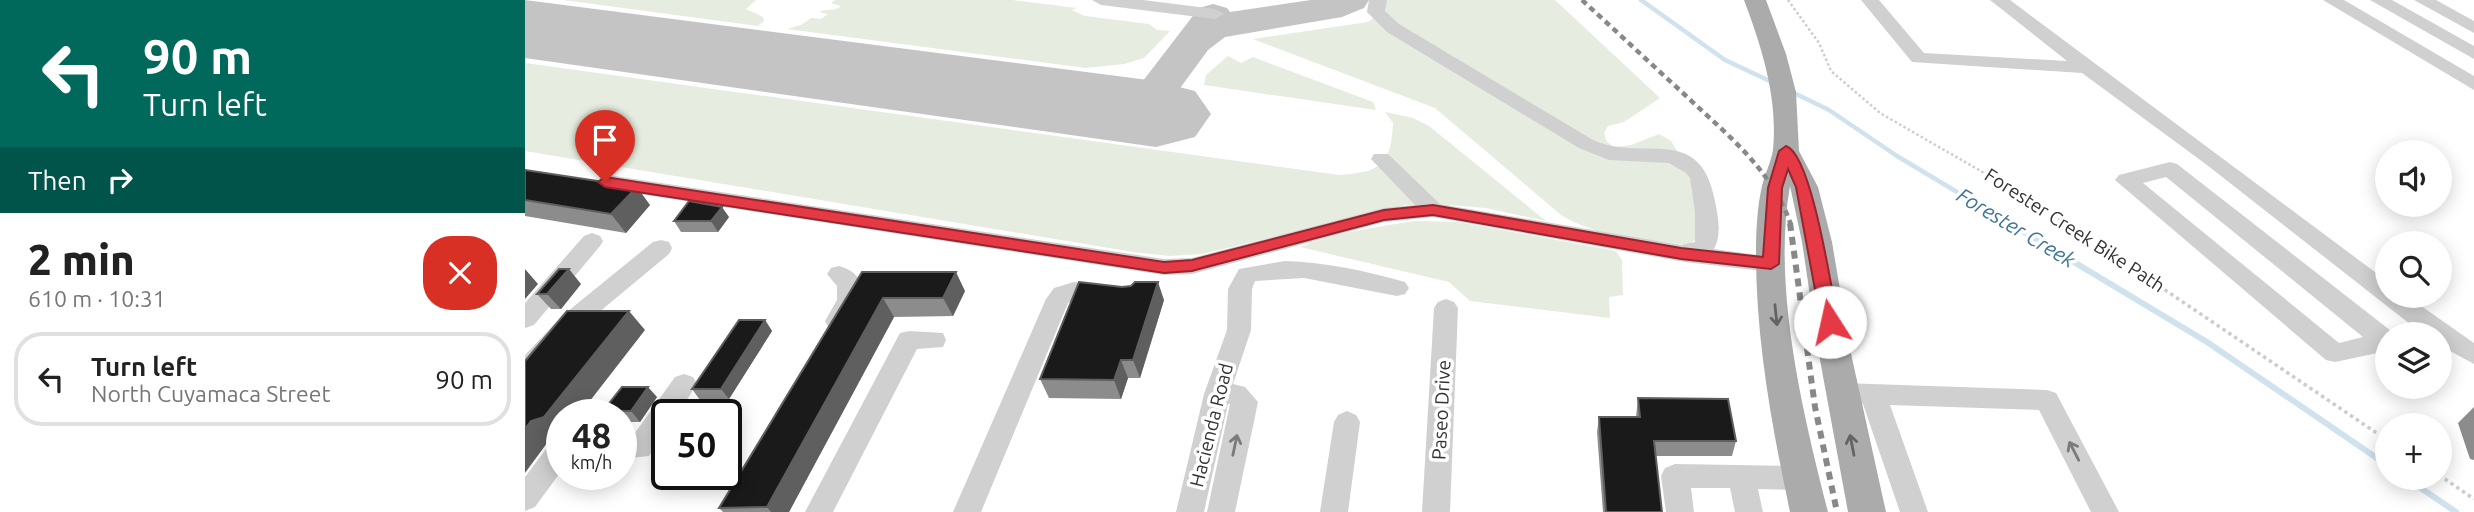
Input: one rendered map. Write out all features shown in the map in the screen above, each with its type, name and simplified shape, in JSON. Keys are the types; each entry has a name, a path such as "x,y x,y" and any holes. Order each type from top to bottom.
{"main road":[{"path":"1755,0 1779,65 1784,112 1786,151 1775,188 1771,264 1780,361 1809,512"},
{"path":"1786,151 1807,198 1858,394 1867,512"}],"street":[{"path":"1101,0 1215,13"},
{"path":"1378,0 1376,12 1393,27 1586,144 1616,154 1668,156 1695,169 1700,177 1708,232 1706,244 1700,251 1685,254"},
{"path":"1870,0 1919,58 2087,68"},
{"path":"1999,0 2375,283"},
{"path":"2332,0 2474,85"},
{"path":"2379,0 2474,53"},
{"path":"2423,0 2474,28"},
{"path":"2151,154 2375,332"},
{"path":"1381,159 1433,210"},
{"path":"2170,169 2126,180 2335,353 2375,344"},
{"path":"593,180 1164,267 1192,266 1384,215 1433,210 1685,254 1771,264"},
{"path":"525,319 592,241"},
{"path":"525,371 571,322 661,248"},
{"name":"Hacienda Road","path":"1190,512 1217,394 1239,330 1240,289 1247,275 1270,269 1297,268 1397,288"},
{"path":"822,347 849,300 849,283 839,274"},
{"path":"967,512 1058,299 1063,293 1076,289 1129,296"},
{"name":"Paseo Drive","path":"1436,512 1445,308"},
{"path":"2404,308 2419,322"},
{"path":"818,512 909,340 933,340"},
{"path":"2452,344 2474,355"},
{"path":"637,448 684,384"},
{"path":"1217,394 1236,394 1245,401 1221,512"},
{"path":"1914,512 1858,394 2047,400 2105,512"},
{"path":"1334,512 1347,422"},
{"path":"525,499 546,471"},
{"path":"1680,512 1675,476 1801,478"},
{"path":"1742,477 1749,512"}],"path":[{"name":"Forester Creek Bike Path","path":"1788,0 1819,43 1831,71 1879,113 2017,192 2150,278 2375,432"},
{"path":"2452,484 2474,499"}],"shaded area":[{"path":"563,0 756,0 746,9 763,17 764,21 758,26"},
{"path":"835,0 1012,0 1077,8 1072,10 1085,16 1149,24 1157,30 1170,31 1144,58 1124,64 1086,68 787,29 801,25 811,18 821,19 828,14 819,12 841,6 831,3"},
{"path":"1385,0 1555,0 1660,98 1624,122 1608,126 1604,133 1607,142 1614,147 1631,145 1659,134 1671,141 1694,178 1697,239 1687,245 1638,239 1606,233 1576,223 1561,215 1435,108 1253,39 1368,22 1375,17"},
{"path":"1228,56 1241,63 1253,57 1373,102 1376,110 1204,85 1206,75"},
{"path":"525,63 1339,175 1373,169 1386,158 1393,123 1385,112 1413,118 1429,126 1546,221 1486,208 1438,204 1406,205 1202,254 1169,256 1133,252 525,151"},
{"path":"1415,221 1458,222 1616,251 1622,260 1623,295 1609,297 1610,318 1470,301 1449,282 1300,247 1342,234"}],"building":[{"path":"525,170 637,187 611,214 525,200"},
{"path":"689,201 722,207 711,221 674,221"},
{"path":"559,269 569,269 547,294 537,294"},
{"path":"862,272 956,272 943,298 883,298 767,507 719,508 730,490 742,490 742,470"},
{"path":"1079,282 1122,287 1131,286 1135,282 1158,282 1133,360 1121,360 1114,380 1040,379"},
{"path":"567,311 629,311 558,399 546,399 544,417 531,421 525,429 525,361"},
{"path":"739,320 765,320 721,389 692,389"},
{"path":"622,387 648,387 637,403 637,399 612,399"},
{"path":"1638,398 1728,399 1736,441 1654,441 1662,512 1606,512 1599,417 1640,417"}],"waterway":[{"name":"Forester Creek","path":"1641,0 1725,60 1774,83"},
{"name":"Forester Creek","path":"1792,92 1829,110 1897,156 2012,225"},
{"name":"Forester Creek","path":"2009,223 2207,342 2375,457"},
{"name":"Forester Creek","path":"2424,490 2456,512"}],"taxiway":[{"path":"1194,41 1213,27 1328,9 1350,0"},
{"path":"1194,41 1213,16"},
{"path":"1141,112 1194,41"}],"runway":[{"path":"525,28 1156,114"}],"railway":[{"path":"1582,0 1716,123 1760,169 1783,205 1791,225"},
{"path":"1790,223 1815,407 1837,512"}],"route":[{"path":"605,182 1164,267 1192,266 1384,215 1433,210 1681,254 1771,264 1775,188 1786,151 1804,187 1817,242 1830,322"}]}
